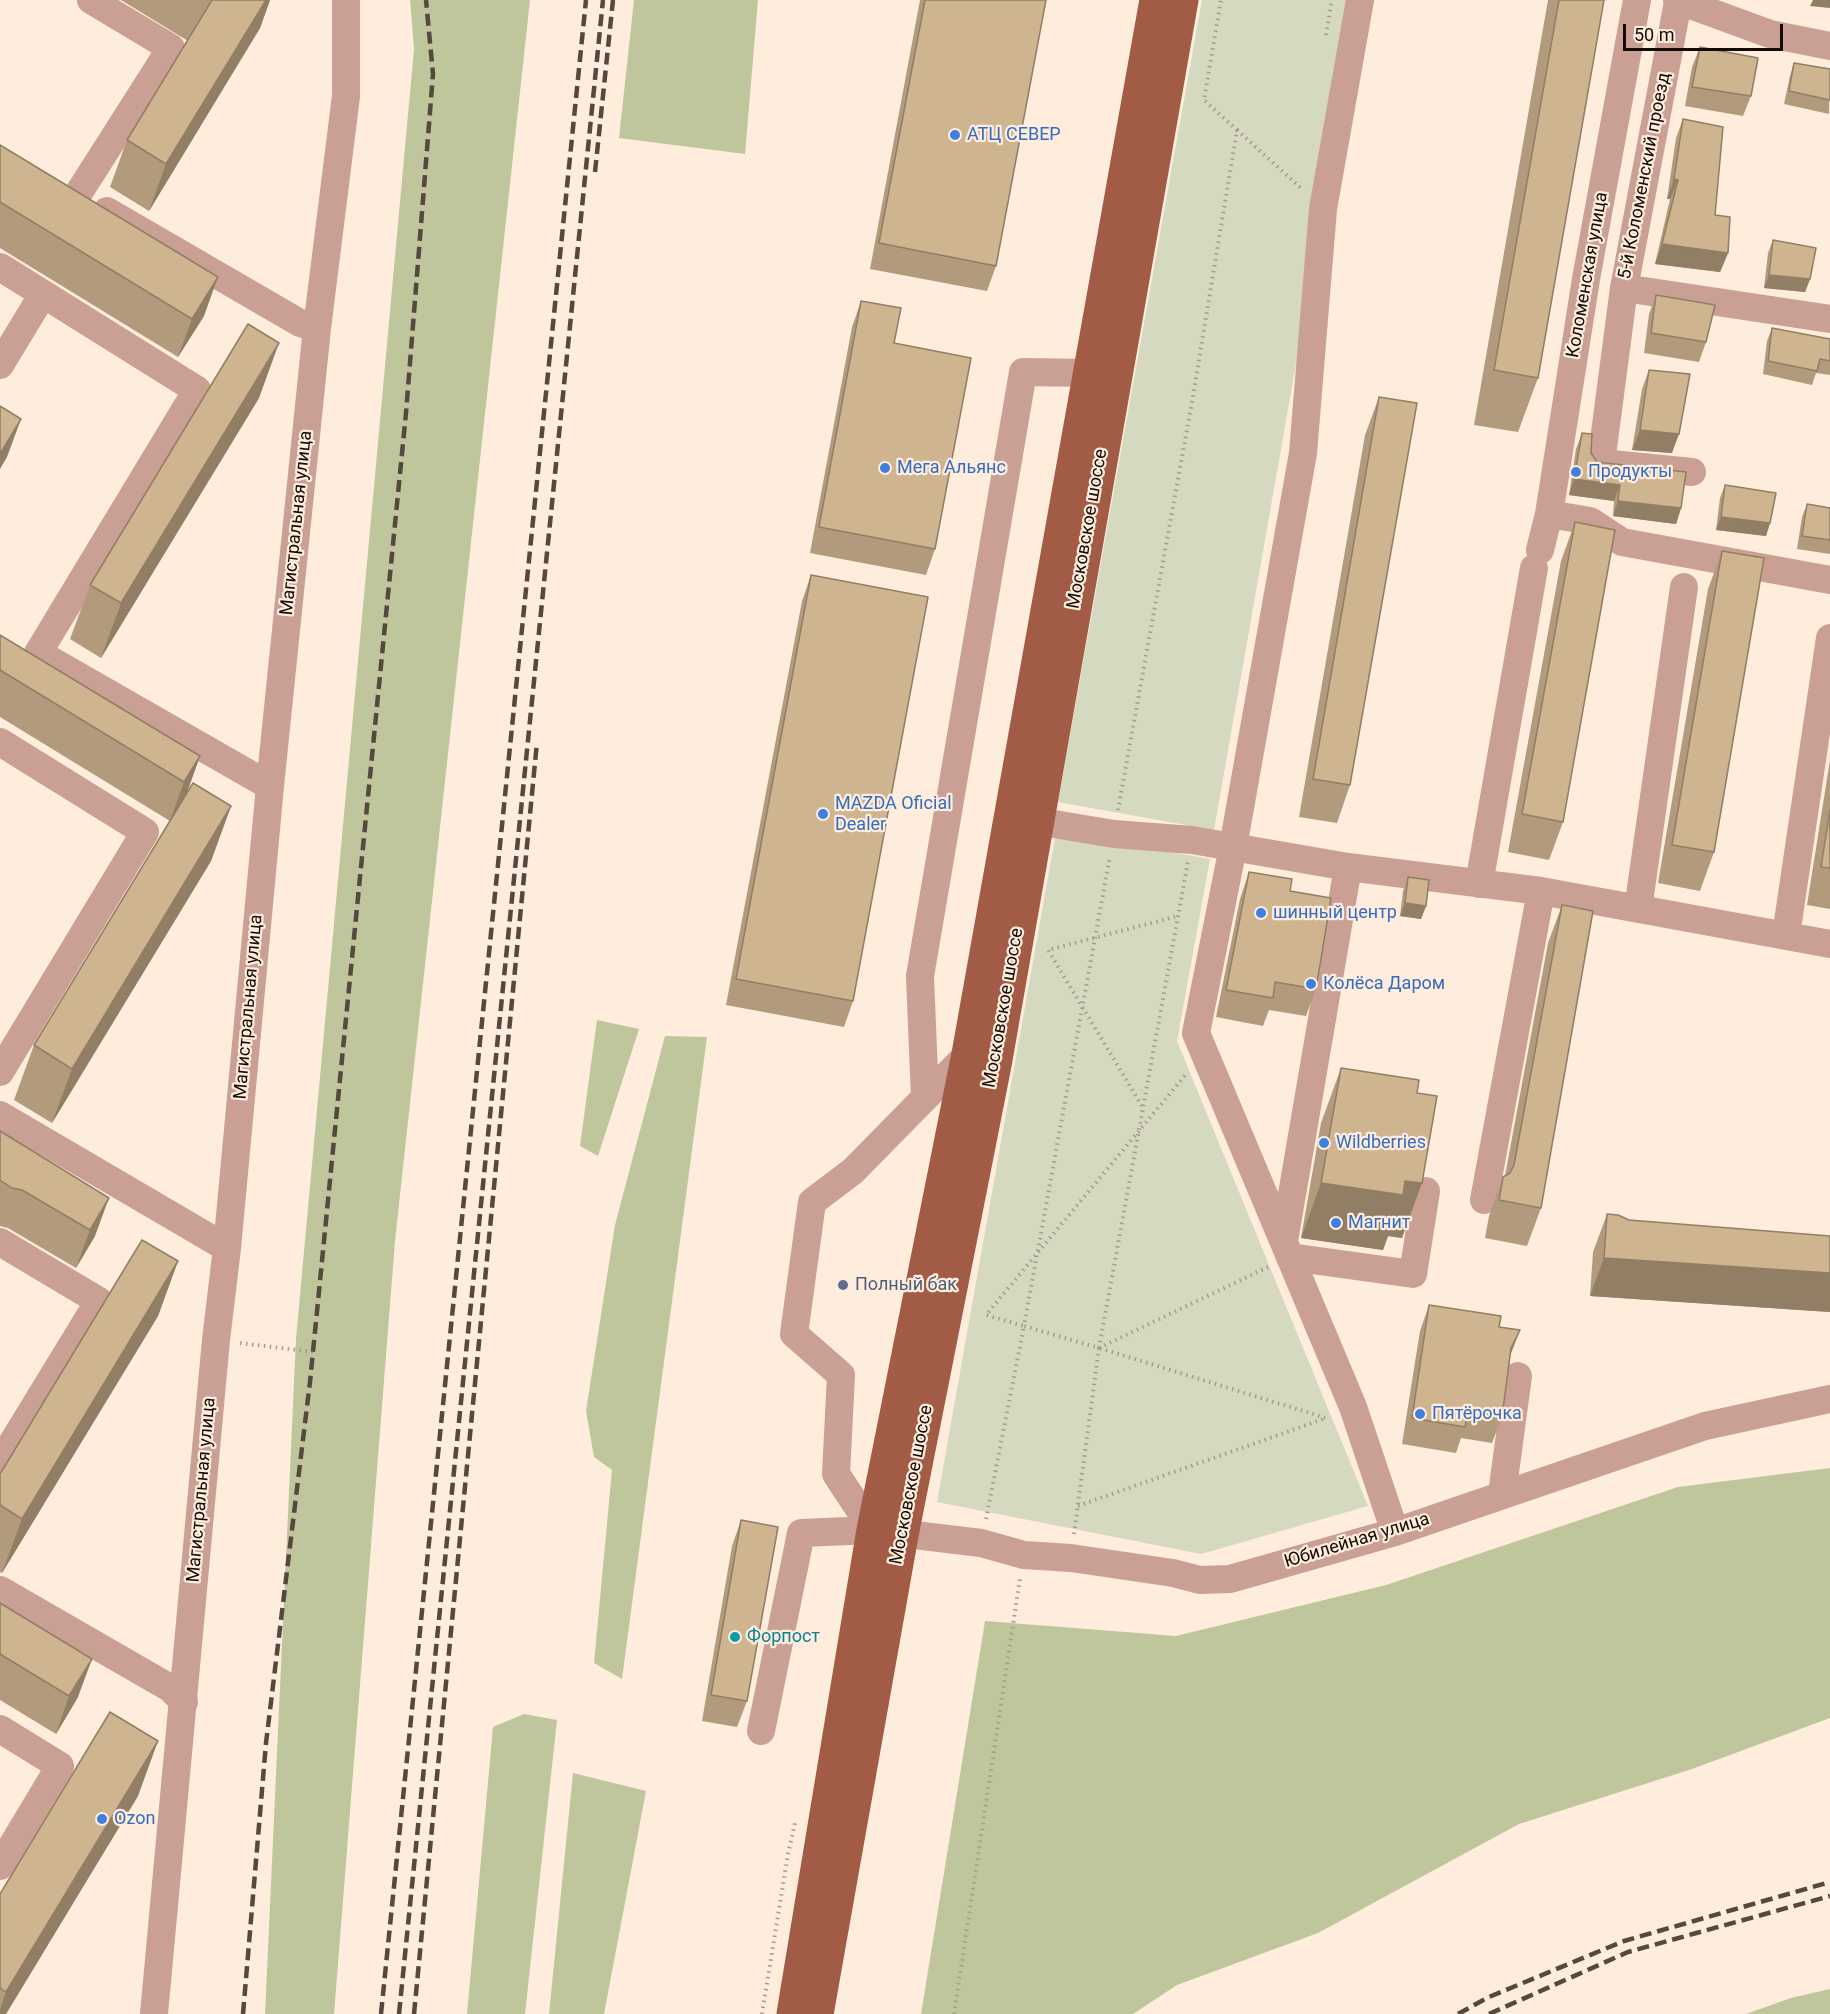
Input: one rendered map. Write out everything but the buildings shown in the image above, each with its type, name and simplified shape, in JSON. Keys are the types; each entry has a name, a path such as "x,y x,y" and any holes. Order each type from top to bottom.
{"main road":[{"name":"Московское шоссе","path":"817,2014 887,1533 968,1054 1156,0"},
{"name":"Московское шоссе","path":"793,2014 887,1533 995,1065 1036,821 1182,0"}],"street":[{"path":"91,0 171,48 68,188 300,323 317,328"},
{"name":"Магистральная улица","path":"154,2014 270,786 317,328 346,96 346,0"},
{"path":"1360,0 1323,209 1303,453 1233,847 1196,1034 1353,1407 1395,1532"},
{"name":"Коломенская улица","path":"1479,884 1537,559 1550,514 1586,279 1637,0"},
{"path":"1677,1 1770,34 1830,46"},
{"name":"5-й Коломенский проезд","path":"1677,1 1624,288 1830,319"},
{"path":"0,267 197,390 38,653 270,786"},
{"path":"1624,288 1601,463 1692,472"},
{"path":"0,365 43,294"},
{"path":"925,1098 920,976 1023,372 1090,373"},
{"path":"1550,514 1590,521 1622,542 1830,580"},
{"path":"1638,909 1684,587"},
{"path":"1786,936 1830,638"},
{"path":"0,742 145,832 0,1072"},
{"path":"1036,821 1114,834 1192,840 1348,867 1541,891 1830,944"},
{"path":"1287,1249 1348,867"},
{"path":"1485,1200 1541,891"},
{"path":"887,1533 836,1474 841,1375 794,1334 812,1202 853,1171 968,1054"},
{"path":"0,1115 227,1248"},
{"path":"1287,1249 1413,1274 1426,1191"},
{"path":"0,1242 99,1302 0,1464"},
{"path":"1502,1494 1518,1376"},
{"name":"Юбилейная улица","path":"760,1731 801,1533 887,1533 981,1543 1024,1555 1071,1558 1200,1580 1230,1579 1395,1532 1705,1426 1830,1399"},
{"path":"0,1590 170,1688 184,1702"},
{"path":"0,1729 60,1766 0,1866"}],"path":[{"path":"1221,0 1204,100 1323,209"},
{"path":"981,1543 1038,1252 1114,834 1192,402 1237,130"},
{"path":"1071,1558 1099,1348 1192,840"},
{"path":"1143,1107 1048,950 1178,916"},
{"path":"1078,1506 1326,1418 986,1315 1204,1053"},
{"path":"1099,1348 1287,1249"},
{"path":"216,1340 313,1352"},
{"path":"954,2014 1024,1555"}],"green space":[{"path":"410,0 530,0 395,1241 334,2014 265,2014 296,1339 414,49"},
{"path":"634,0 758,0 745,154 619,138"},
{"path":"1202,0 1360,0 1214,830 1058,802"},
{"path":"1056,832 1210,859 1177,1041 1368,1506 1201,1554 937,1502"},
{"path":"597,1020 639,1029 598,1156 580,1146"},
{"path":"665,1036 707,1037 622,1679 594,1663 612,1470 594,1457 586,1411 615,1225"},
{"path":"1830,1468 1830,1718 1692,1769 1519,1824 1318,1933 1177,1985 1133,2014 921,2014 985,1621 1176,1636 1386,1585 1678,1487"},
{"path":"524,1714 557,1720 525,2014 467,2014 493,1727"},
{"path":"573,1773 646,1791 604,2014 549,2014"},
{"path":"1830,1989 1830,2014 1746,2014 1791,1998"}],"railway":[{"path":"243,2014 266,1743 310,1382 406,413 433,74 426,0"},
{"path":"381,2014 586,0"},
{"path":"399,2014 603,0"},
{"path":"595,172 613,0"},
{"path":"414,2014 537,742"},
{"path":"1458,2014 1489,1997 1624,1941 1830,1882"},
{"path":"1489,2014 1628,1952 1830,1896"}],"place":[{"name":"АТЦ СЕВЕР","path":"955,135"},
{"name":"Мега Альянс","path":"885,468"},
{"name":"Продукты","path":"1576,472"},
{"name":"MAZDA Oficial Dealer","path":"823,814"},
{"name":"шинный центр","path":"1261,913"},
{"name":"Колёса Даром","path":"1311,984"},
{"name":"Wildberries","path":"1324,1143"},
{"name":"Магнит","path":"1336,1223"},
{"name":"Полный бак","path":"843,1285"},
{"name":"Пятёрочка","path":"1420,1414"},
{"name":"Форпост","path":"735,1637"},
{"name":"Ozon","path":"102,1819"}]}
